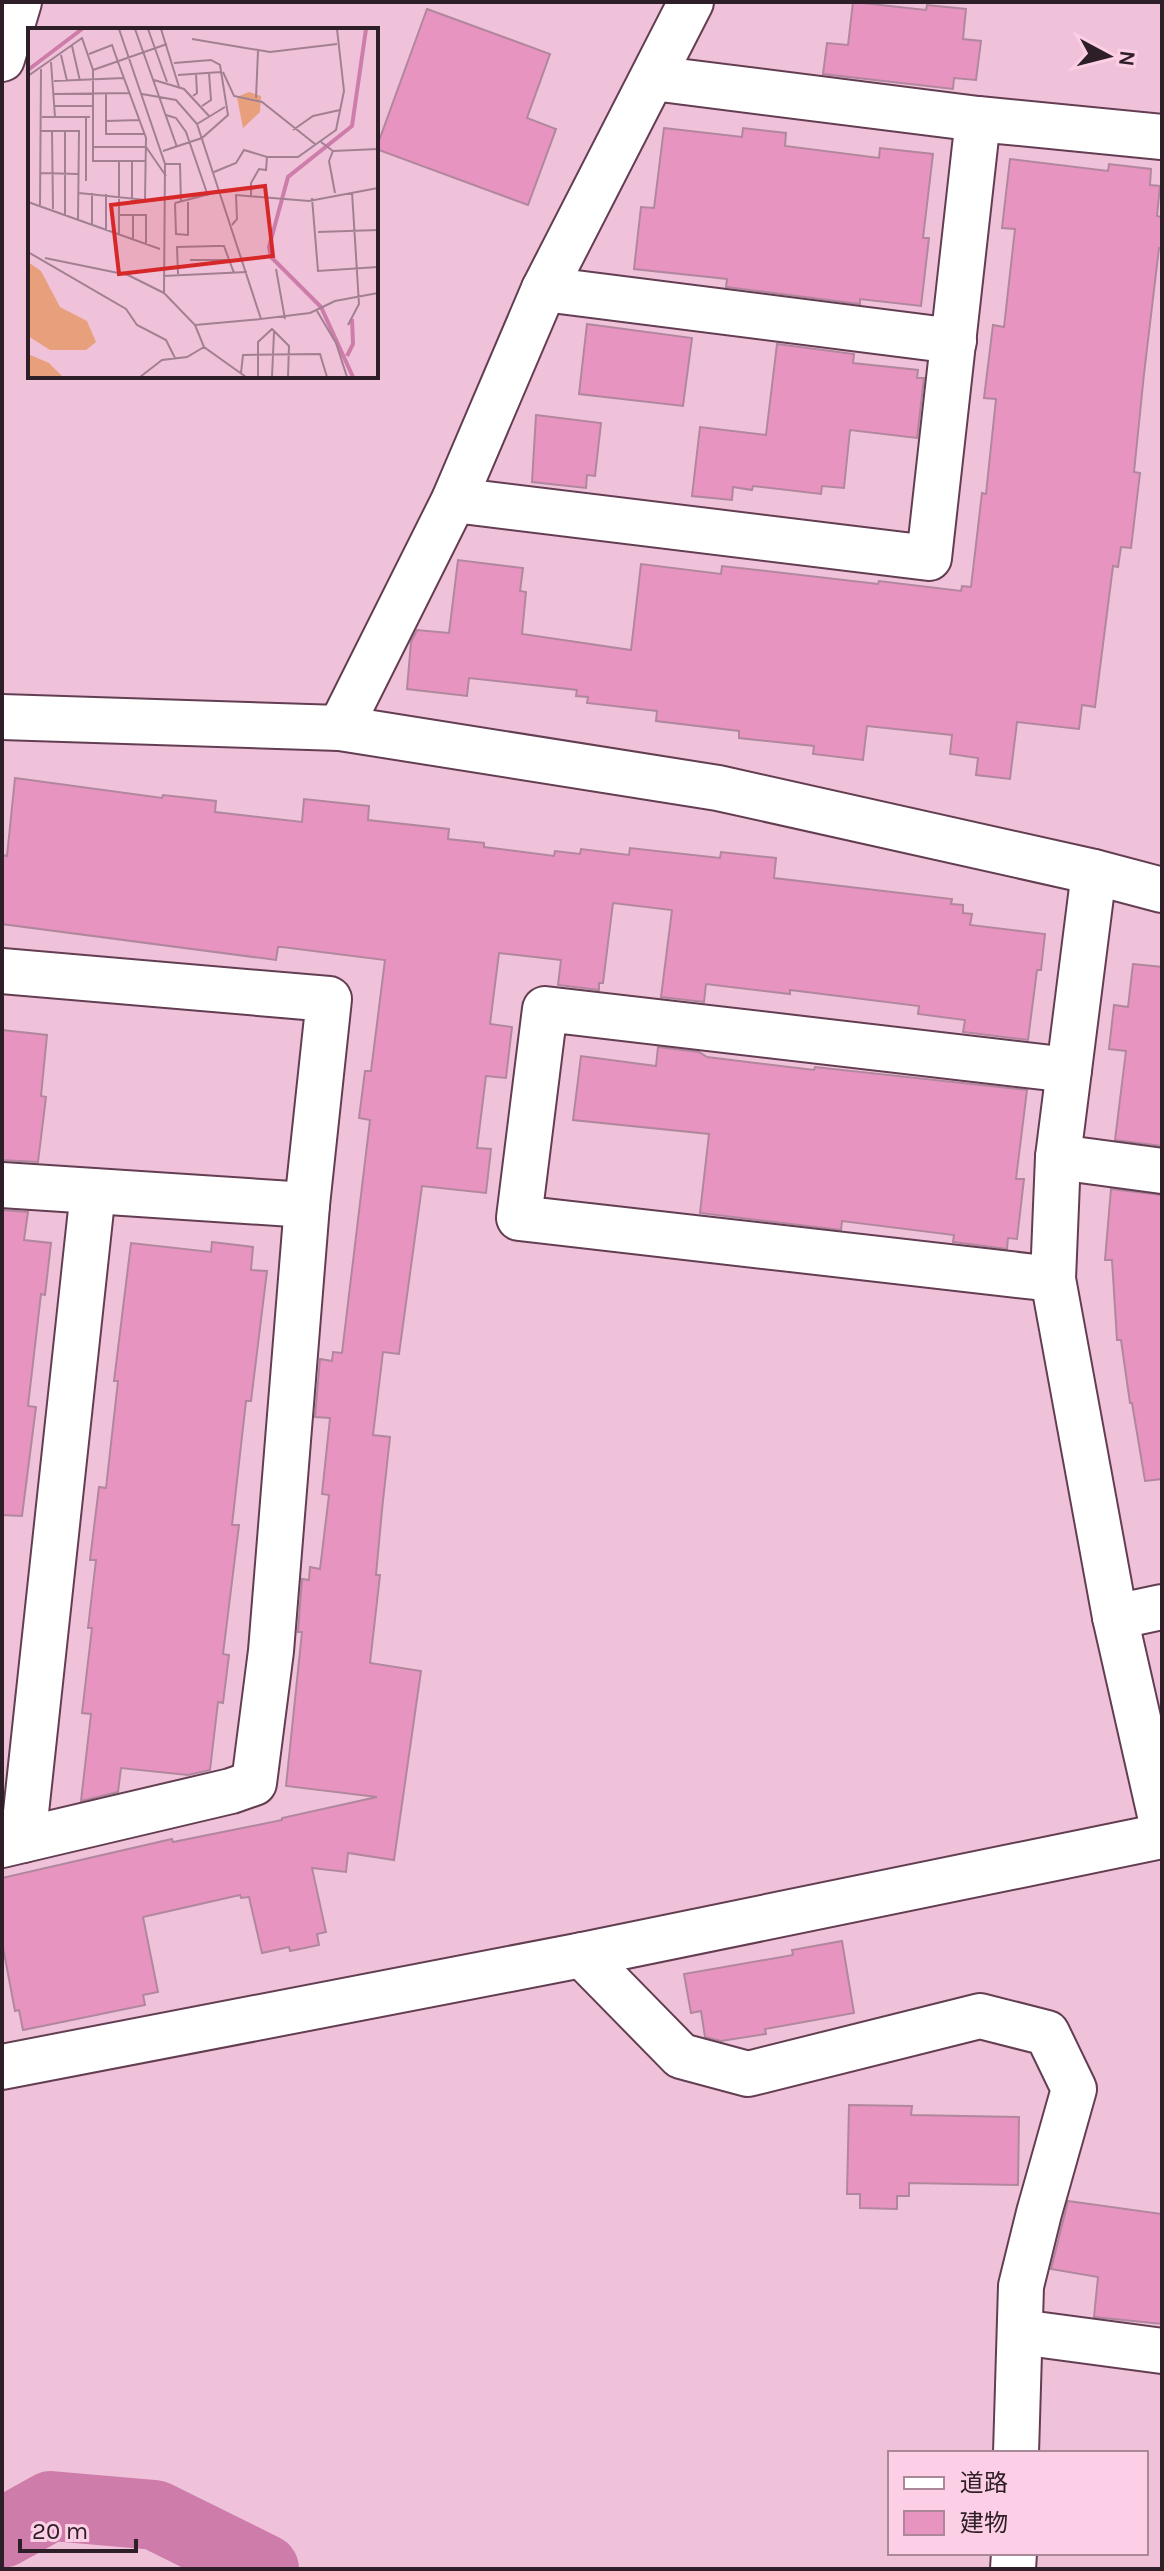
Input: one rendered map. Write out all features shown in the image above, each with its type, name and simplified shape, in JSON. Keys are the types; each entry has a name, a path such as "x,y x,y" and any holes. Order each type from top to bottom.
{"street":[{"path":"2,59 19,2"},
{"path":"340,728 454,500 544,289 691,2"},
{"path":"653,78 978,119 1162,137"},
{"path":"454,500 929,558 978,119"},
{"path":"544,289 954,341"},
{"path":"2,717 340,728 718,788 1162,890"},
{"path":"1094,872 1058,1157 1053,1279 1115,1617 1162,1824"},
{"path":"2,971 329,999 307,1205 271,1651 254,1783 13,1842 93,1191"},
{"path":"1053,1279 519,1218 545,1009 1069,1070"},
{"path":"1058,1157 1162,1171"},
{"path":"2,1185 307,1205"},
{"path":"1115,1617 1162,1607"},
{"path":"2,2067 582,1955 1162,1836"},
{"path":"582,1955 681,2056 748,2074 980,2016 1047,2033 1074,2089 1021,2286 1016,2451"},
{"path":"1020,2332 1162,2351"}],"building":[{"path":"853,2 926,10 927,5 966,9 963,39 981,41 976,80 954,78 953,89 823,74 827,43 848,45"},
{"path":"427,9 550,54 527,118 556,129 528,205 378,150"},
{"path":"664,128 742,137 743,128 786,133 785,146 879,158 880,148 933,154 923,238 929,238 921,306 860,299 860,304 726,287 727,279 634,269 641,207 654,208"},
{"path":"1010,159 1108,171 1109,164 1151,169 1150,185 1160,186 1157,216 1162,217 1162,248 1159,248 1144,374 1134,472 1140,473 1131,548 1121,547 1118,567 1113,566 1095,707 1082,705 1079,729 1017,722 1010,779 976,775 978,758 950,754 952,735 867,726 863,760 813,754 814,746 739,738 739,731 656,721 657,711 587,703 588,697 576,696 577,690 469,678 467,696 407,689 411,642 417,630 449,633 458,560 523,568 520,591 526,592 522,634 631,650 641,564 721,574 722,566 961,591 962,586 971,587 982,493 986,494 996,399 984,398 993,325 1004,327 1015,229 1002,228"},
{"path":"587,324 692,338 683,406 579,394"},
{"path":"777,344 854,354 853,363 918,370 917,378 924,378 917,438 850,430 844,488 822,486 821,494 753,486 752,490 733,487 732,500 692,496 700,427 766,435"},
{"path":"536,415 601,423 595,476 587,475 586,488 532,482"},
{"path":"15,778 162,798 163,795 216,801 215,812 302,822 304,799 369,806 368,820 449,829 448,839 554,856 555,851 580,854 581,849 629,855 630,848 720,858 721,852 776,858 774,878 952,899 951,904 963,905 963,913 972,914 970,925 1045,934 1028,1040 963,1032 965,1020 918,1014 919,1006 790,990 790,994 706,984 704,1002 661,997 672,910 613,903 603,983 599,983 599,990 558,985 561,960 499,953 490,1024 512,1027 506,1078 486,1076 477,1148 491,1149 486,1193 422,1186 399,1354 383,1352 373,1435 390,1437 370,1663 421,1671 394,1860 348,1853 346,1872 312,1868 326,1932 317,1934 319,1945 262,1953 249,1897 241,1898 240,1895 143,1917 158,1992 143,1995 145,2005 23,2030 19,2010 15,2011 2,1942 2,1878 172,1839 173,1842 282,1820 377,1797 286,1786 302,1632 298,1632 302,1579 309,1580 310,1567 320,1569 329,1495 322,1494 330,1418 315,1417 320,1359 332,1361 333,1352 342,1353 370,1120 359,1118 365,1071 371,1071 385,960 278,947 276,960 2,924 2,855 7,856"},
{"path":"1133,964 1162,967 1162,1146 1115,1140 1126,1051 1109,1049 1114,1005 1128,1007"},
{"path":"2,1030 47,1035 41,1096 46,1097 38,1162 2,1160"},
{"path":"658,1047 699,1052 707,1057 814,1070 815,1067 1027,1090 1016,1179 1024,1179 1017,1239 1008,1238 1007,1249 953,1242 954,1235 842,1221 841,1230 700,1213 709,1134 573,1120 581,1056 656,1066"},
{"path":"1111,1189 1162,1195 1162,1479 1145,1481 1121,1340 1117,1340 1112,1260 1105,1260"},
{"path":"2,1210 28,1212 24,1240 51,1243 45,1295 41,1294 28,1406 36,1407 22,1516 2,1515"},
{"path":"212,1242 253,1247 251,1270 267,1271 251,1401 246,1401 232,1525 239,1525 223,1654 229,1655 223,1703 218,1702 210,1770 188,1775 121,1768 118,1792 81,1801 91,1714 82,1713 96,1560 90,1560 99,1487 106,1488 118,1381 114,1381 131,1243 211,1252"},
{"path":"842,1941 854,2013 765,2029 766,2034 721,2041 705,2037 701,2011 691,2013 684,1974 793,1955 792,1950"},
{"path":"849,2105 912,2106 911,2115 1019,2117 1018,2185 909,2183 909,2196 897,2196 897,2209 860,2208 860,2194 847,2194"},
{"path":"1068,2201 1162,2214 1162,2324 1094,2317 1098,2277 1051,2269"}],"waterway":[{"path":"2,2533 51,2506 155,2515 264,2569"}]}
